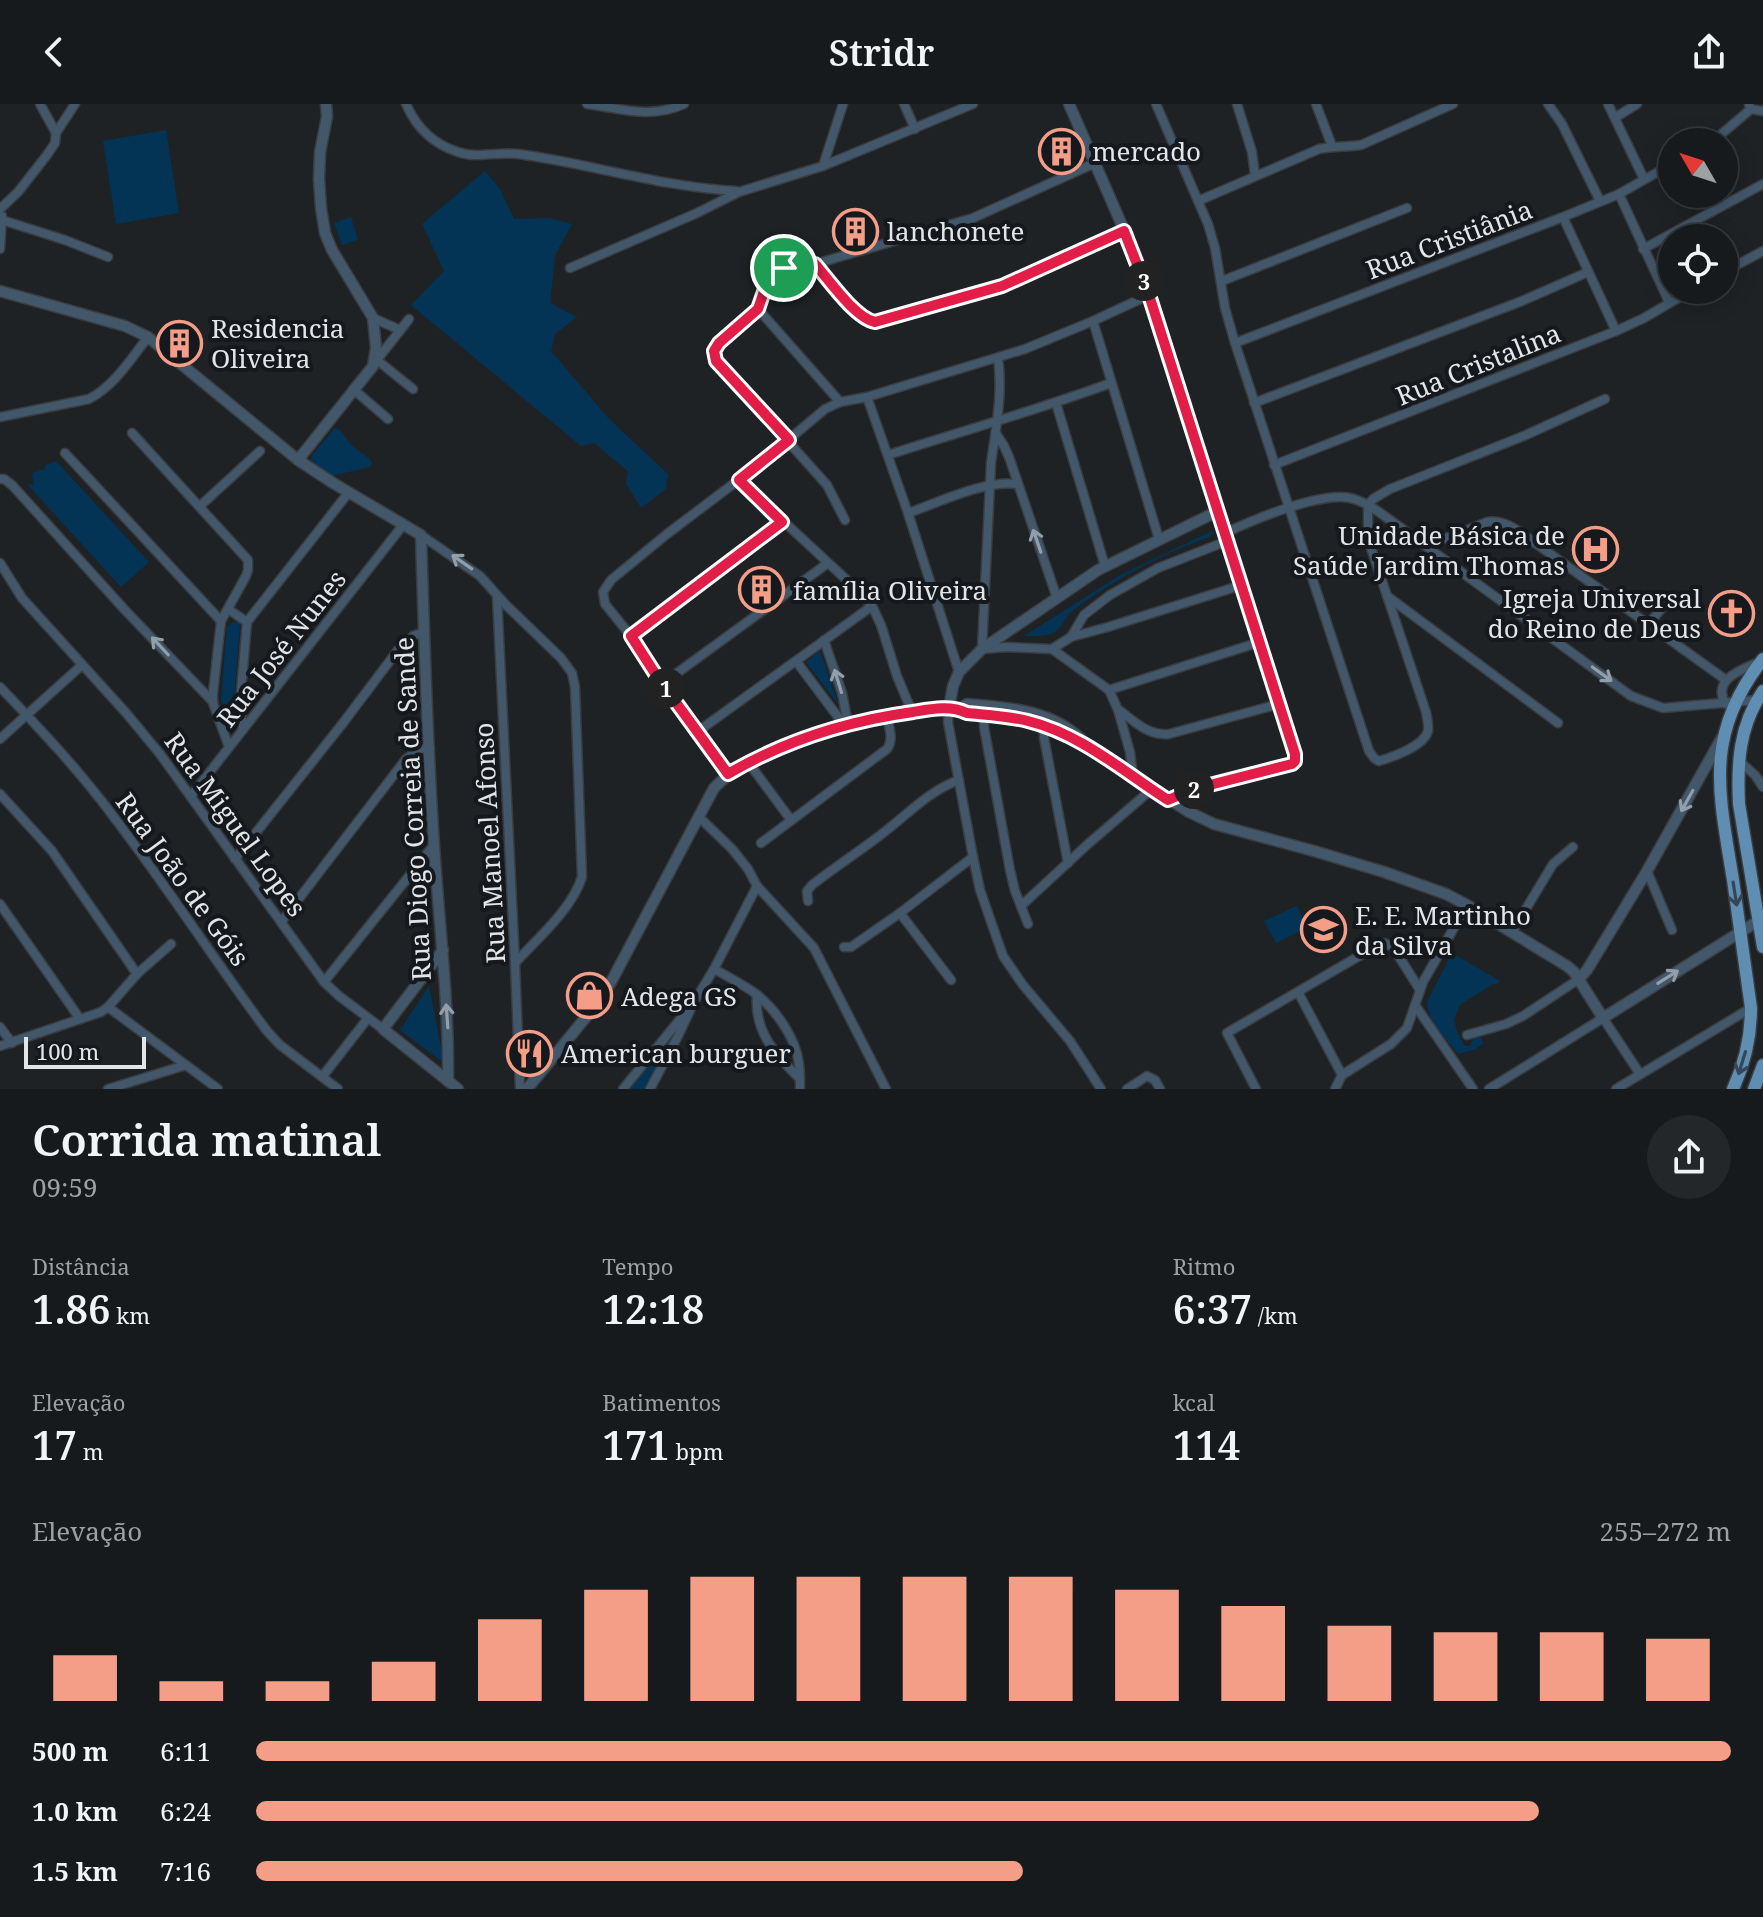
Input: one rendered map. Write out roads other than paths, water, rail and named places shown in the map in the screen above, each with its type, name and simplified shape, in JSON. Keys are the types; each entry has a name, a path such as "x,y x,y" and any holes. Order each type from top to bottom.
{"main road":[{"path":"1733,1089 1744,1063 1750,1035 1751,1008 1720,802 1719,766 1731,703 1762,660"},
{"path":"1760,695 1742,736 1738,760 1739,804 1763,947"},
{"path":"1754,1089 1763,1065"}],"street":[{"path":"40,104 56,133"},
{"path":"0,249 0,208 18,192 47,155 55,143 56,133 75,104"},
{"path":"326,104 327,117 316,180 321,208 328,242 373,318 375,363"},
{"path":"406,104 422,131 459,153 517,153 700,188 739,192"},
{"path":"587,104 648,113 684,104"},
{"path":"823,166 843,104"},
{"path":"904,104 915,129"},
{"path":"570,268 739,192 823,166 973,104"},
{"path":"1069,104 1149,295 1295,754 1292,764 1194,789 1168,800"},
{"path":"1156,104 1215,248 1225,308 1235,343 1369,751 1374,758 1379,761 1416,745 1428,732 1426,712 1368,539 1368,505 1390,489 1526,435 1605,399"},
{"path":"1237,104 1252,152 1255,175"},
{"path":"1316,104 1332,146"},
{"path":"1198,201 1319,149 1361,145 1453,104"},
{"path":"1548,104 1562,124 1600,201"},
{"path":"1608,104 1644,179"},
{"path":"1616,117 1637,104"},
{"path":"1727,128 1750,107 1763,111"},
{"path":"845,520 827,485 716,361 713,355 719,343 758,309 770,274 973,218 1095,163"},
{"name":"Rua Cristiânia","path":"1235,343 1563,217 1619,194 1658,172"},
{"path":"1643,249 1763,184"},
{"path":"697,213 702,200 700,188"},
{"path":"1619,194 1658,280"},
{"path":"1222,281 1407,208"},
{"path":"1563,217 1616,331"},
{"path":"2,220 108,257"},
{"path":"815,264 860,315 875,322 1002,286 1124,231"},
{"path":"1738,264 1763,251"},
{"path":"1254,403 1522,301 1588,272"},
{"path":"0,291 125,326 148,337 298,460 472,569 567,666 575,687 582,877 568,905 515,963"},
{"path":"728,774 605,604 603,592 611,580 825,409 1025,349 1149,295"},
{"name":"Rua Cristalina","path":"1274,465 1616,331 1665,304"},
{"path":"758,309 840,402"},
{"path":"373,318 400,330"},
{"path":"298,460 409,319"},
{"path":"1093,321 1159,539"},
{"path":"0,417 89,399 114,381 148,337"},
{"path":"982,649 990,487 998,419 998,358"},
{"path":"375,363 413,389"},
{"path":"888,455 1111,383"},
{"path":"353,389 388,419"},
{"path":"867,397 959,672"},
{"path":"1056,403 1105,566"},
{"path":"132,433 248,560 246,576 221,621 213,703"},
{"path":"997,435 1009,457 1057,598"},
{"path":"200,506 260,451"},
{"path":"65,453 221,621"},
{"path":"0,479 12,485 213,703 229,747"},
{"path":"739,480 872,606 912,712"},
{"path":"908,513 977,489 1017,484"},
{"path":"243,729 240,703 247,622 349,492"},
{"path":"1071,637 1084,615 1110,595 1158,568 1288,508 1337,497 1355,499 1368,505 1631,696 1663,708 1731,703 1760,695"},
{"path":"1101,1089 1070,1041 1008,967 1003,956 980,890 948,722 954,708 953,686 959,672 982,649 1105,566 1218,511"},
{"path":"631,636 782,522"},
{"path":"1426,546 1487,522 1506,524 1726,680"},
{"name":"Rua José Nunes","path":"191,796 403,525"},
{"name":"Rua Diogo Correia de Sande","path":"421,535 448,1081"},
{"name":"Rua Miguel Lopes","path":"0,563 22,598 127,714 191,796 324,982 458,1089"},
{"path":"662,684 828,563"},
{"path":"1052,649 1071,637 1242,585"},
{"name":"Rua Manoel Afonso","path":"497,596 520,1089"},
{"path":"1386,596 1558,723"},
{"path":"1649,624 1669,599"},
{"path":"697,732 872,606"},
{"path":"228,609 247,622"},
{"path":"235,859 398,650 413,636 424,632"},
{"path":"824,640 842,693 846,724"},
{"path":"1109,690 1260,642"},
{"path":"982,649 1052,649 1109,690 1130,752 1133,776"},
{"path":"1731,703 1722,696 1726,680 1762,660"},
{"path":"796,661 846,724"},
{"path":"0,739 82,665"},
{"name":"Rua João de Góis","path":"0,687 83,777 113,815 267,1031 280,1045 338,1089"},
{"path":"527,1089 611,982 698,816 714,788 728,774 790,744 846,724 967,704 1037,713 1066,727 1091,749"},
{"path":"1118,710 1146,730 1162,735 1279,704"},
{"path":"954,708 966,713 1044,726 1091,749 1168,800 1214,824 1312,846 1446,894 1467,905 1567,966 1579,979 1640,1074"},
{"path":"984,715 1010,870 1028,924"},
{"path":"761,843 887,749 891,738 887,716"},
{"path":"1044,726 1049,769 1068,863"},
{"path":"1467,1035 1523,1016 1579,979 1587,970 1725,733"},
{"path":"281,922 406,759 414,751 430,748"},
{"path":"1738,760 1763,787"},
{"path":"748,762 791,820"},
{"path":"808,901 807,891 812,885 934,792 959,780"},
{"path":"1021,906 1152,789"},
{"path":"0,794 52,851 137,974"},
{"path":"698,816 740,859 757,886 814,948 886,1089"},
{"path":"324,982 434,845"},
{"path":"1512,932 1553,864 1573,847"},
{"path":"844,947 851,947 900,913 973,857"},
{"path":"1647,871 1672,930"},
{"path":"650,1089 757,886"},
{"path":"0,904 80,1019"},
{"path":"1335,1089 1342,1075 1397,1040 1407,1028 1420,990 1467,905"},
{"path":"900,913 951,980"},
{"path":"1489,1089 1760,920"},
{"path":"1256,1089 1227,1033 1384,943 1393,947 1420,990"},
{"path":"0,1046 101,1012 171,944"},
{"path":"383,1029 443,950"},
{"path":"714,969 757,995 786,1029 799,1062 800,1086"},
{"path":"427,971 444,982"},
{"path":"1298,992 1342,1075"},
{"path":"757,995 760,1029 800,1086"},
{"path":"623,1089 694,1002"},
{"path":"1415,1005 1473,1089"},
{"path":"108,1007 218,1089"},
{"path":"1616,1089 1751,1008"},
{"path":"322,1077 368,1018"},
{"path":"0,1027 12,1043"},
{"path":"108,1089 186,1065"},
{"path":"1127,1089 1147,1076 1155,1080 1160,1089"}],"place":[{"name":"mercado","path":"1061,151"},
{"name":"lanchonete","path":"856,231"},
{"name":"Residencia Oliveira","path":"180,343"},
{"name":"Unidade Básica de Saúde Jardim Thomas","path":"1596,550"},
{"name":"família Oliveira","path":"762,590"},
{"name":"Igreja Universal do Reino de Deus","path":"1732,613"},
{"name":"E. E. Martinho da Silva","path":"1324,930"},
{"name":"Adega GS","path":"590,996"},
{"name":"American burguer","path":"530,1053"}]}
